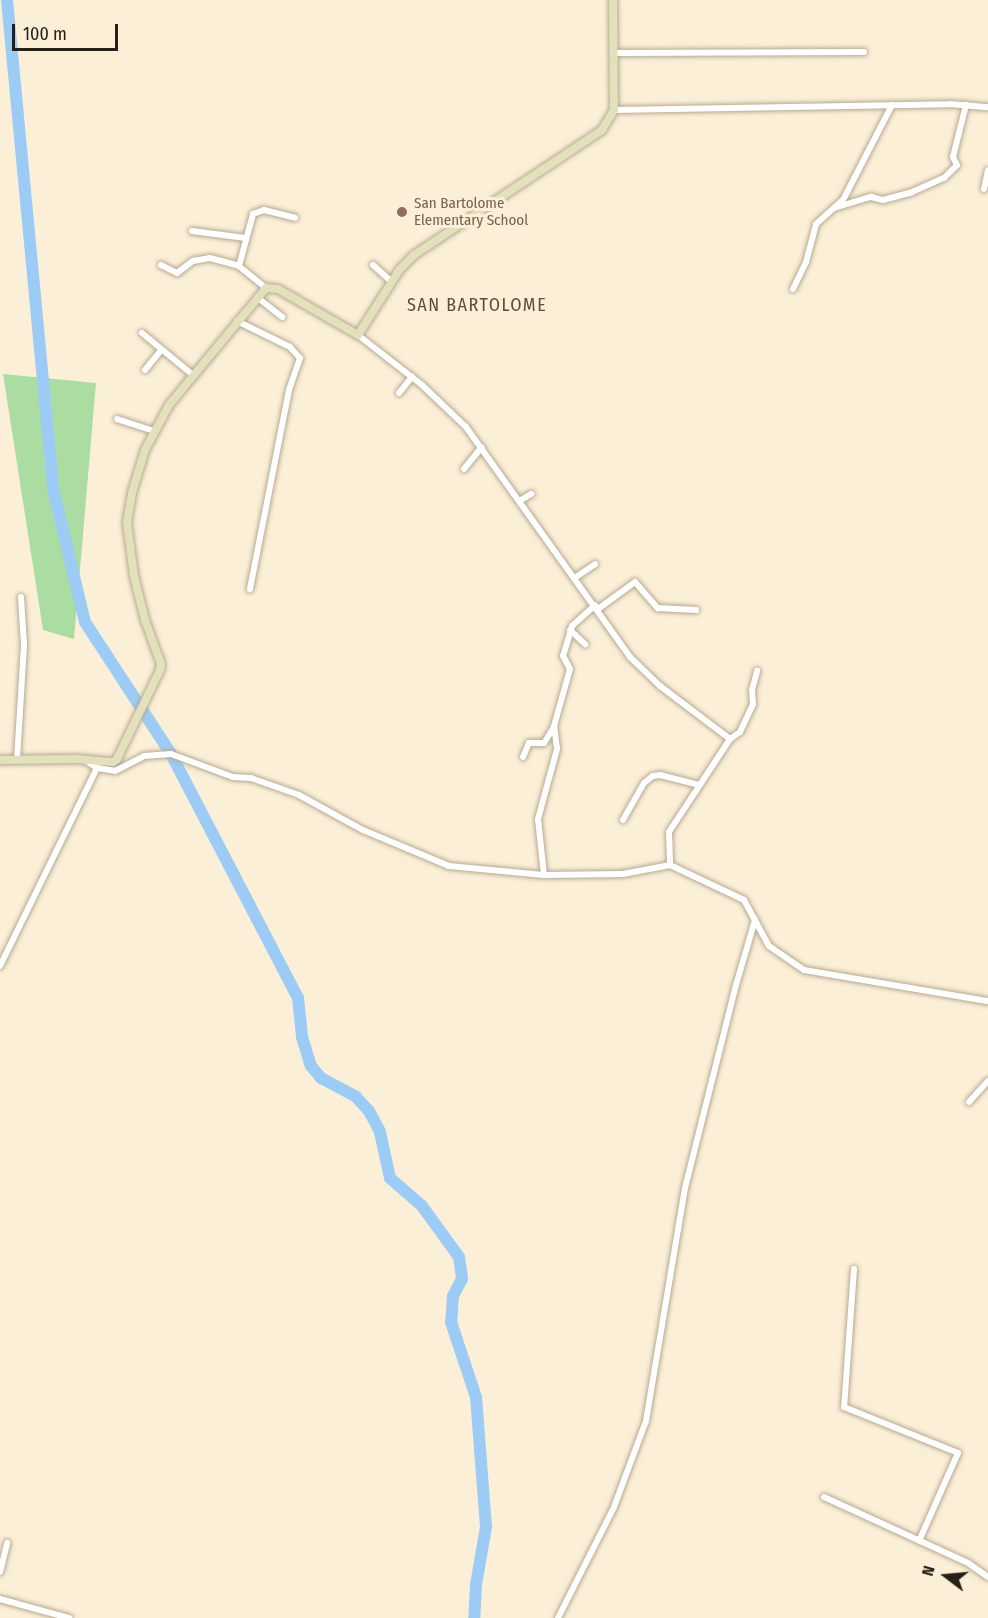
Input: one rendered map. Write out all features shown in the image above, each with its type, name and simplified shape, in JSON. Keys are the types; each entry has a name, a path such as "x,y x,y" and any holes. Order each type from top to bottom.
{"street":[{"path":"358,335 407,261 602,130 614,110 613,0"},
{"path":"614,53 864,52"},
{"path":"614,110 892,105 988,107"},
{"path":"793,289 806,262 816,224 843,200 892,105"},
{"path":"831,209 871,197 883,200 944,178 957,165 953,157 966,105"},
{"path":"984,189 988,170"},
{"path":"239,266 255,212 264,210 295,218"},
{"path":"192,231 246,238"},
{"path":"161,265 177,273 193,261 210,258 239,266 266,288 278,289 358,335 412,377 453,412 482,447 576,577 630,657 660,686 730,739"},
{"path":"373,265 392,282"},
{"path":"0,760 85,759 110,762 117,759 120,754 160,670 161,663 138,593 127,528 132,493 154,431 169,405 266,288"},
{"path":"258,298 282,317"},
{"path":"237,321 290,347 300,356 289,390 250,589"},
{"path":"141,333 193,375"},
{"path":"145,370 161,350"},
{"path":"399,393 412,377"},
{"path":"117,419 154,431"},
{"path":"464,469 482,447"},
{"path":"521,500 531,494"},
{"path":"576,577 596,564"},
{"path":"523,757 529,743 544,743 554,726 570,669 563,657 570,630 597,607 635,582 658,608 696,610"},
{"path":"17,760 24,645 21,597"},
{"path":"570,630 585,644"},
{"path":"670,865 669,832 730,739 740,732 753,704 752,690 757,671"},
{"path":"544,875 538,819 557,749 554,726"},
{"path":"85,759 97,768 115,771 144,756 171,754 233,777 251,778 299,795 360,829 449,866 544,875 623,874 670,865 744,900 769,946 804,970 988,1001"},
{"path":"0,966 97,768"},
{"path":"623,820 644,783 653,776 660,775 699,785"},
{"path":"558,1618 614,1507 646,1421 685,1188 736,985 755,920"},
{"path":"969,1102 988,1081"},
{"path":"854,1269 844,1407 958,1453 919,1541"},
{"path":"824,1497 968,1563 988,1577"},
{"path":"0,1572 7,1543"},
{"path":"0,1599 69,1618"}],"green space":[{"path":"3,374 96,383 74,639 43,630"}],"waterway":[{"path":"7,0 54,493 85,622 171,754 298,998 302,1037 311,1066 321,1078 356,1097 369,1111 380,1132 390,1178 422,1206 459,1257 462,1279 453,1296 451,1322 476,1397 486,1527 476,1585 474,1618"}],"place":[{"name":"San Bartolome Elementary School","path":"402,212"}],"district":[{"name":"SAN BARTOLOME","path":"477,305"}]}
